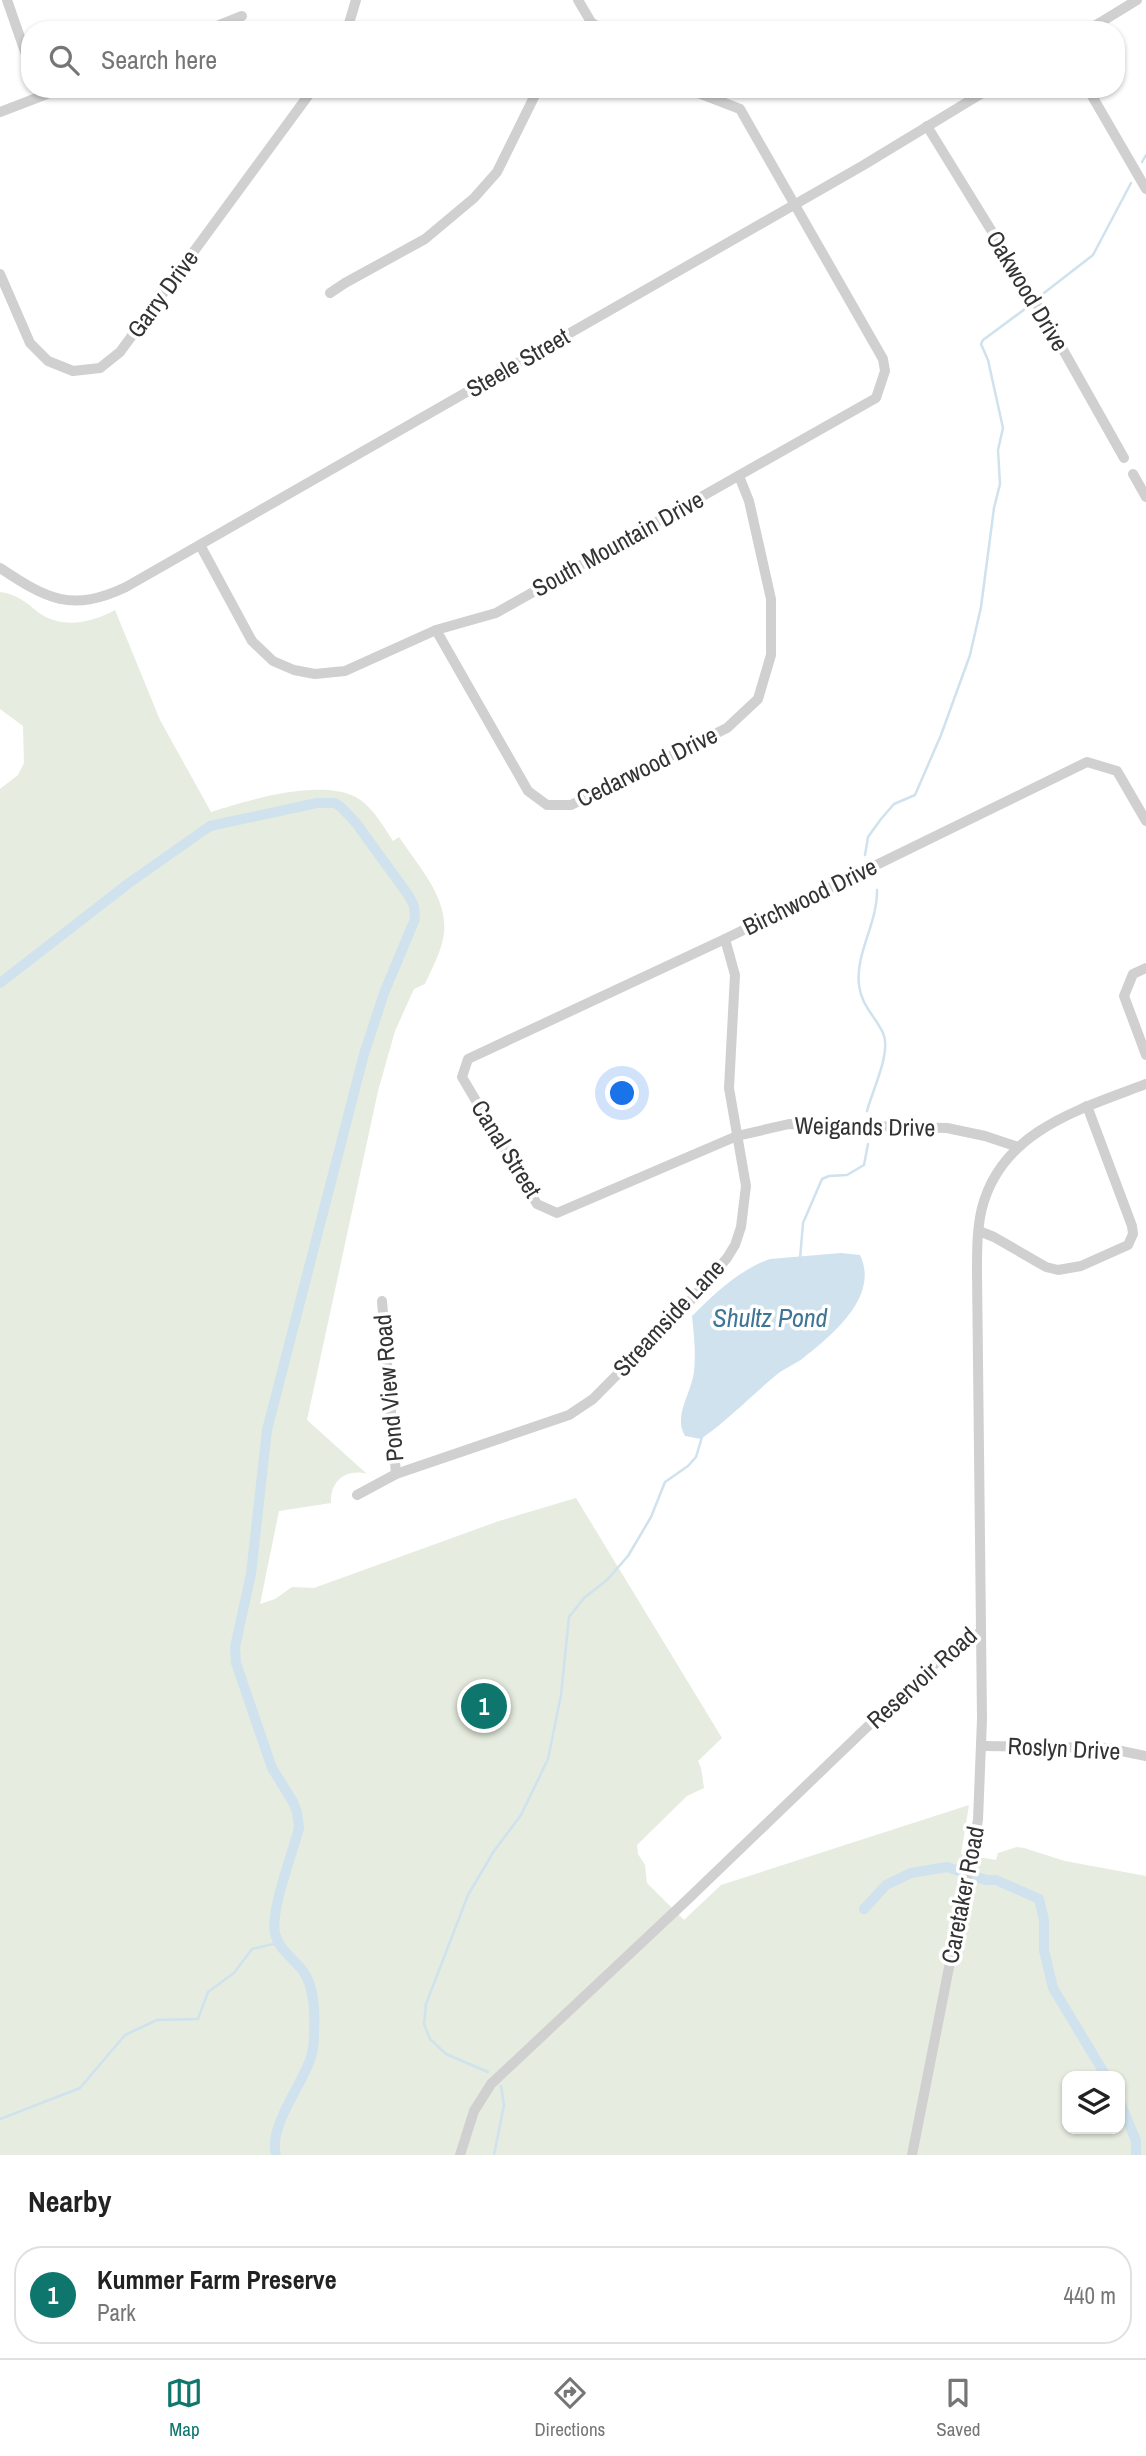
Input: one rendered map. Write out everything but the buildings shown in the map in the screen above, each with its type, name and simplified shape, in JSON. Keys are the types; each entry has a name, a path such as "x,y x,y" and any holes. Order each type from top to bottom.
{"street":[{"path":"7,0 21,40"},
{"path":"350,21 356,0"},
{"path":"578,0 586,21"},
{"path":"1103,21 1137,0"},
{"path":"230,21 242,16"},
{"path":"0,112 29,98"},
{"name":"Garry Drive","path":"0,274 30,343 48,361 73,371 100,368 120,352 306,98"},
{"path":"330,293 425,239 474,198 497,172 534,98"},
{"name":"South Mountain Drive","path":"200,545 252,641 273,660 294,670 315,674 345,671 436,630 496,613 876,398 883,383 883,359 740,108 713,98"},
{"name":"Steele Street","path":"0,568 36,592 53,598 76,601 102,597 126,587 794,205 974,98"},
{"path":"1093,98 1146,189"},
{"name":"Oakwood Drive","path":"927,126 1044,316 1124,458"},
{"path":"1133,474 1146,497"},
{"name":"Cedarwood Drive","path":"436,630 528,791 547,804 571,805 727,728 758,699 771,655 771,599 749,500 739,476"},
{"name":"Birchwood Drive","path":"462,1077 468,1059 724,939 1087,762 1117,771 1146,821"},
{"name":"Streamside Lane","path":"357,1495 396,1475 569,1415 593,1399 692,1299 718,1270 735,1245 741,1227 746,1186 729,1088 735,975 724,939"},
{"path":"1146,968 1133,974 1124,996 1146,1055"},
{"name":"Canal Street","path":"462,1077 537,1204 557,1213"},
{"name":"Reservoir Road","path":"460,2155 481,2097 502,2072 576,2006 915,1681 955,1647 981,1632 977,1351 979,1231 986,1195 1018,1147 1050,1123 1146,1084"},
{"path":"979,1231 995,1237 1046,1267 1058,1270 1081,1266 1128,1245 1133,1234 1132,1226 1087,1107"},
{"name":"Weigands Drive","path":"557,1213 737,1136 789,1124 930,1127 959,1130 1018,1147"},
{"name":"Pond View Road","path":"382,1301 396,1475"},
{"name":"Caretaker Road","path":"912,2155 978,1820 982,1746 981,1632"},
{"name":"Roslyn Drive","path":"982,1746 1107,1748 1146,1756"}],"shaded area":[{"path":"0,592 17,597 48,618 67,623 87,621 115,610 160,720 211,812 265,797 307,790 344,793 359,799 378,818 393,841 399,837 430,882 441,907 444,933 439,953 425,984 414,989 395,1031 378,1091 307,1420 367,1474 352,1473 341,1478 333,1488 331,1503 279,1511 260,1604 275,1599 292,1587 314,1588 499,1521 576,1498 722,1738 698,1761 704,1788 687,1796 637,1845 638,1854 645,1865 647,1883 684,1920 721,1885 969,1805 961,1854 996,1860 998,1853 1017,1847 1065,1861 1146,1876 1146,2155 0,2155 0,789 18,775 24,763 23,726 0,709"}],"water":[{"name":"Shultz Pond","path":"841,1253 860,1255 864,1286 850,1314 839,1327 802,1359 781,1371 701,1439 685,1436 682,1413 695,1365 692,1316 728,1283 748,1269 770,1259"}],"waterway":[{"path":"1142,162 1146,155"},
{"path":"1044,293 1093,255 1131,183"},
{"path":"865,855 868,837 881,819 894,804 915,795 941,735 970,655 981,607 994,508 1000,484 998,450 1003,428 988,360 981,344 1025,309"},
{"path":"0,983 129,883 210,826 317,803 335,803 342,808 356,823 414,906 415,919 384,993 364,1054 267,1430 251,1574 235,1647 236,1663 272,1768 297,1812 299,1828 274,1923 277,1939 307,1978 314,2010 312,2054 281,2120 275,2144 276,2155"},
{"path":"867,1111 885,1050 883,1033 865,1004 859,985 860,962 874,914 877,890"},
{"path":"800,1259 803,1223 822,1179 847,1175 864,1165 868,1144"},
{"path":"488,2072 446,2054 430,2039 424,2024 426,2004 468,1895 494,1851 521,1815 548,1759 561,1695 569,1617 584,1598 607,1580 628,1556 651,1517 665,1482 696,1457 702,1437"},
{"path":"864,1909 886,1885 911,1873 947,1867 986,1880 996,1880 1039,1899 1044,1920 1044,1950 1053,1988 1103,2071"},
{"path":"0,2119 80,2088 125,2035 157,2020 198,2019 208,1992 234,1973 252,1949 278,1943"},
{"path":"494,2155 504,2105 501,2086"},
{"path":"1125,2114 1136,2141 1136,2155"}],"place":[{"name":"Kummer Farm Preserve","path":"484,1706"}]}
